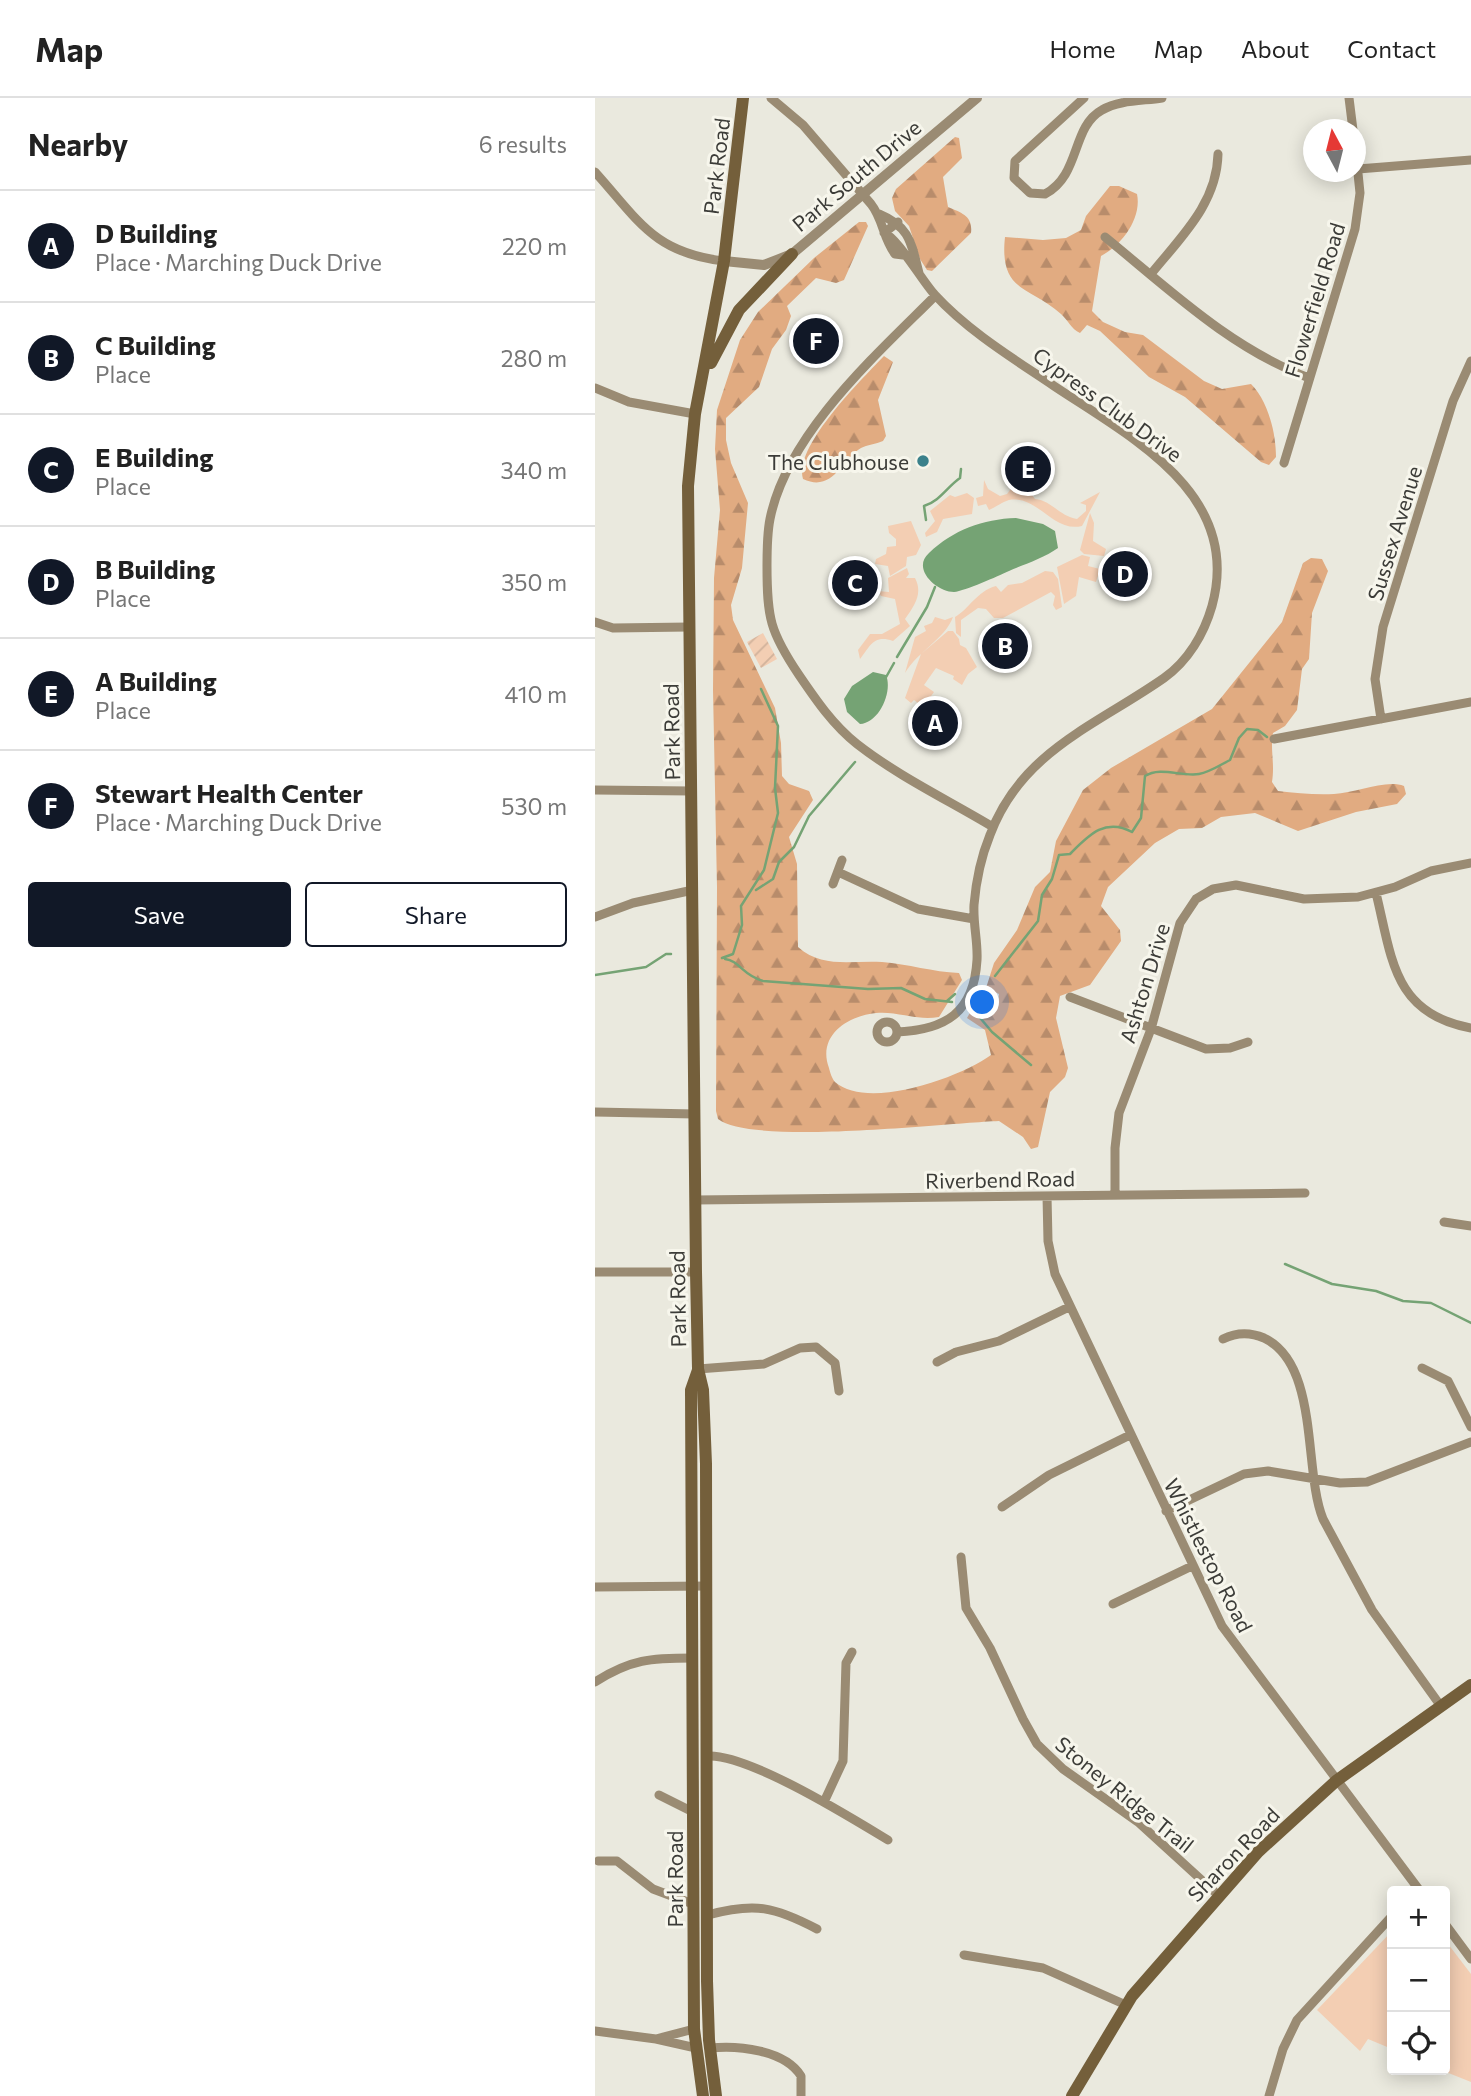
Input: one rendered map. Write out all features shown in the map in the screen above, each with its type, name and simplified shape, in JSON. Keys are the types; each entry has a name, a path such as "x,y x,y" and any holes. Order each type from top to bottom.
{"main road":[{"name":"Park Road","path":"716,2096 710,2048 707,1756 691,1390 698,1369 688,486 695,414 724,261 743,98"},
{"path":"699,396 730,323 792,254"},
{"name":"Park Road","path":"700,1586 692,1658 693,1904 694,2029 703,2096"},
{"name":"Sharon Road","path":"1072,2096 1126,2005 1218,1895 1284,1827 1336,1781 1471,1685"}],"street":[{"name":"Cypress Club Drive","path":"771,98 803,125 879,214 885,241 895,254 903,255 935,296 975,329 1127,435 1184,483 1202,509 1214,537 1218,561 1210,616 1185,660 1158,682 1052,748 1028,774 993,827 976,886 975,972 960,1009 952,1018 935,1028 897,1032"},
{"name":"Park South Drive","path":"792,254 977,98"},
{"path":"1084,98 1015,161 1014,178 1030,193 1045,194 1065,179 1093,115 1113,105 1162,98"},
{"path":"1349,98 1352,119"},
{"path":"1151,274 1207,202 1215,180 1217,154"},
{"path":"1366,168 1471,160"},
{"path":"595,173 663,244 689,256 764,265 792,254"},
{"name":"Flowerfield Road","path":"1284,463 1355,229 1359,182"},
{"name":"Cypress Club Drive","path":"879,214 898,222 912,247 919,275"},
{"path":"884,233 898,222"},
{"path":"1105,237 1248,350 1309,378"},
{"path":"935,296 844,389 781,482 769,520 767,539 769,616 778,645 818,702 841,729 885,763 993,827"},
{"name":"Sussex Avenue","path":"1381,719 1375,679 1383,627 1453,401 1471,361"},
{"path":"595,388 629,402 695,414"},
{"path":"595,622 613,628 689,627"},
{"path":"1274,739 1471,702"},
{"path":"595,790 691,791"},
{"path":"833,884 842,860"},
{"name":"Ashton Drive","path":"1115,1195 1115,1148 1119,1113 1151,1029 1180,923 1189,906 1202,894 1213,889 1236,885 1313,899 1376,893 1431,871 1471,863"},
{"path":"838,872 918,909 974,919"},
{"path":"595,917 633,903 693,890"},
{"path":"1376,893 1394,968 1408,995 1438,1020 1471,1028"},
{"path":"1070,997 1206,1049 1230,1048 1248,1042"},
{"path":"595,1112 695,1114"},
{"name":"Riverbend Road","path":"695,1200 1305,1193"},
{"name":"Whistlestop Road","path":"1047,1196 1050,1258 1069,1307 1231,1642 1416,1886"},
{"path":"1444,1222 1471,1226"},
{"path":"595,1272 696,1272"},
{"path":"937,1362 956,1352 999,1340 1069,1307"},
{"path":"1223,1339 1238,1334 1256,1335 1284,1352 1296,1379 1310,1437 1320,1511 1354,1579 1385,1630 1440,1705"},
{"path":"698,1369 764,1364 800,1348 816,1347 831,1356 835,1363 839,1391"},
{"path":"1422,1368 1448,1381 1471,1427"},
{"path":"1002,1507 1049,1475 1130,1435"},
{"path":"1166,1511 1234,1478 1256,1471 1340,1483 1367,1482 1471,1442"},
{"name":"Stoney Ridge Trail","path":"961,1557 966,1608 990,1648 1037,1744 1063,1769 1138,1822 1218,1895"},
{"path":"1113,1604 1192,1566"},
{"path":"595,1587 700,1586"},
{"path":"824,1802 843,1761 846,1663 852,1652"},
{"path":"595,1682 615,1669 640,1659 692,1658"},
{"path":"707,1756 736,1759 824,1802 888,1840"},
{"path":"659,1795 693,1812"},
{"path":"597,1861 617,1861 653,1889 693,1904"},
{"path":"708,1915 759,1906 785,1912 817,1929"},
{"path":"1269,2096 1283,2049 1297,2020 1309,2003 1387,1921"},
{"path":"1450,1931 1471,1959"},
{"path":"964,1955 1043,1968 1126,2005"},
{"path":"656,2039 694,2029"},
{"path":"595,2031 656,2039 696,2048"},
{"path":"710,2048 731,2046 786,2060 801,2076 801,2096"}],"shaded area":[{"path":"984,480 988,489 1000,496 1007,494 1013,486 1025,486 1035,499 1077,519 1086,511 1086,505 1080,503 1100,492 1082,526 1072,527 1019,500 1009,500 989,510 986,504 978,506 976,498 983,496"},
{"path":"967,493 974,498 972,514 943,519 937,532 926,537 925,533 935,521 930,511 950,495 955,497"},
{"path":"1090,513 1094,523 1093,541 1106,549 1104,556 1084,554 1080,550"},
{"path":"1016,518 1043,524 1055,531 1058,548 1034,561 959,591 947,591 928,578 923,566 924,559 948,538 980,523"},
{"path":"911,521 921,545 916,555 907,557 906,566 890,576 888,566 875,564 876,559 886,554 887,547 896,546 896,539 889,533 888,526"},
{"path":"1082,555 1090,557 1088,566 1100,569 1096,582 1079,577 1076,596 1064,604 1057,567"},
{"path":"907,568 909,574 906,578 915,578 918,589 915,604 905,619 910,626 893,641 876,640 860,659 858,650 870,634 882,634 900,624 895,599 881,596 878,591 889,592 888,578"},
{"path":"1045,571 1053,572 1058,579 1062,607 1056,610 1053,605 1055,596 1051,592 1003,618 994,618 986,609 978,608 961,620 961,637 956,633 955,617 983,592 996,586 1001,592 1008,585 1022,583"},
{"path":"935,617 945,620 953,617 944,632 905,673 915,637 926,631 924,626 932,623"},
{"path":"948,631 953,631 977,667 968,674 962,685 953,679 954,676 936,668 924,685 934,692 923,707 914,700 911,703 905,698 921,654"},
{"path":"763,633 777,659 761,668 747,642"},
{"path":"873,672 886,675 886,698 873,718 860,724 847,712 844,699 852,686"},
{"path":"1387,1936 1387,2047 1368,2039 1360,2051 1317,2010"},
{"path":"1450,1947 1471,1974 1471,2082 1450,2074"}],"green space":[{"path":"955,137 959,138 962,158 943,177 948,207 968,219 971,233 932,271 927,270 920,259 909,226 895,211 892,198 896,189"},
{"path":"1110,186 1119,186 1137,194 1138,203 1129,230 1116,245 1101,256 1092,311 1103,322 1125,332 1143,335 1204,381 1222,389 1251,384 1262,399 1273,428 1276,457 1269,465 1261,462 1185,397 1149,377 1100,331 1087,325 1080,333 1061,314 1012,279 1004,255 1005,237 1043,240 1066,238 1081,230 1086,216"},
{"path":"859,222 866,222 868,226 844,280 836,283 816,278 787,306 791,316 786,330 772,349 759,387 726,418 726,440 731,463 748,503 742,568 731,605 733,620 775,708 781,743 782,776 789,784 809,791 813,800 789,837 797,864 798,947 808,954 828,961 892,963 959,973 962,980 939,1017 876,1013 845,1023 831,1037 827,1046 826,1057 835,1082 850,1090 891,1092 914,1088 959,1073 991,1055 985,1030 967,1018 972,1009 981,1003 998,1007 999,994 986,988 994,963 1017,930 1035,887 1050,872 1056,841 1083,790 1111,768 1212,709 1282,622 1303,563 1311,558 1322,559 1328,571 1312,613 1309,659 1302,669 1297,710 1285,726 1273,733 1272,782 1278,791 1320,794 1397,784 1404,786 1406,794 1397,804 1356,812 1298,831 1255,813 1221,817 1202,828 1179,829 1155,843 1108,887 1101,906 1120,930 1121,941 1090,985 1060,996 1056,1018 1068,1068 1065,1077 1050,1092 1038,1147 1031,1149 1023,1137 999,1121 852,1131 769,1131 738,1127 718,1119 716,1111 717,887 713,690 714,578 720,510 715,449 717,410 740,340 758,312 814,258"},
{"path":"884,356 893,362 878,400 886,436 883,441 861,448 829,479 813,482 803,479 803,465 808,449 819,432 847,396"}],"waterway":[{"path":"926,520 924,506 935,501 960,478 961,469"},
{"path":"897,657 927,607 935,587"},
{"path":"885,679 894,663"},
{"path":"722,958 733,954 742,925 741,906 764,870 778,813 775,788 778,726 761,689"},
{"path":"995,976 1038,921 1042,895 1052,879 1059,855 1070,854 1090,835 1105,828 1122,828 1132,832 1141,818 1145,776 1157,772 1192,775 1203,773 1230,760 1239,738 1247,729 1258,730 1267,737"},
{"path":"756,890 773,879 779,862 794,847 809,816 855,762"},
{"path":"595,975 646,967 666,954 671,954"},
{"path":"725,959 763,981 868,989 901,988 925,999 952,1002"},
{"path":"947,1001 955,994"},
{"path":"976,1013 992,1032 1031,1065"},
{"path":"1285,1264 1332,1284 1376,1291 1403,1301 1431,1303 1471,1323"}],"place":[{"name":"Stewart Health Center","path":"816,341"},
{"name":"The Clubhouse","path":"923,461"},
{"name":"A Building","path":"1028,469"},
{"name":"B Building","path":"1125,574"},
{"name":"E Building","path":"855,583"},
{"name":"C Building","path":"1005,646"},
{"name":"D Building","path":"935,723"}]}
